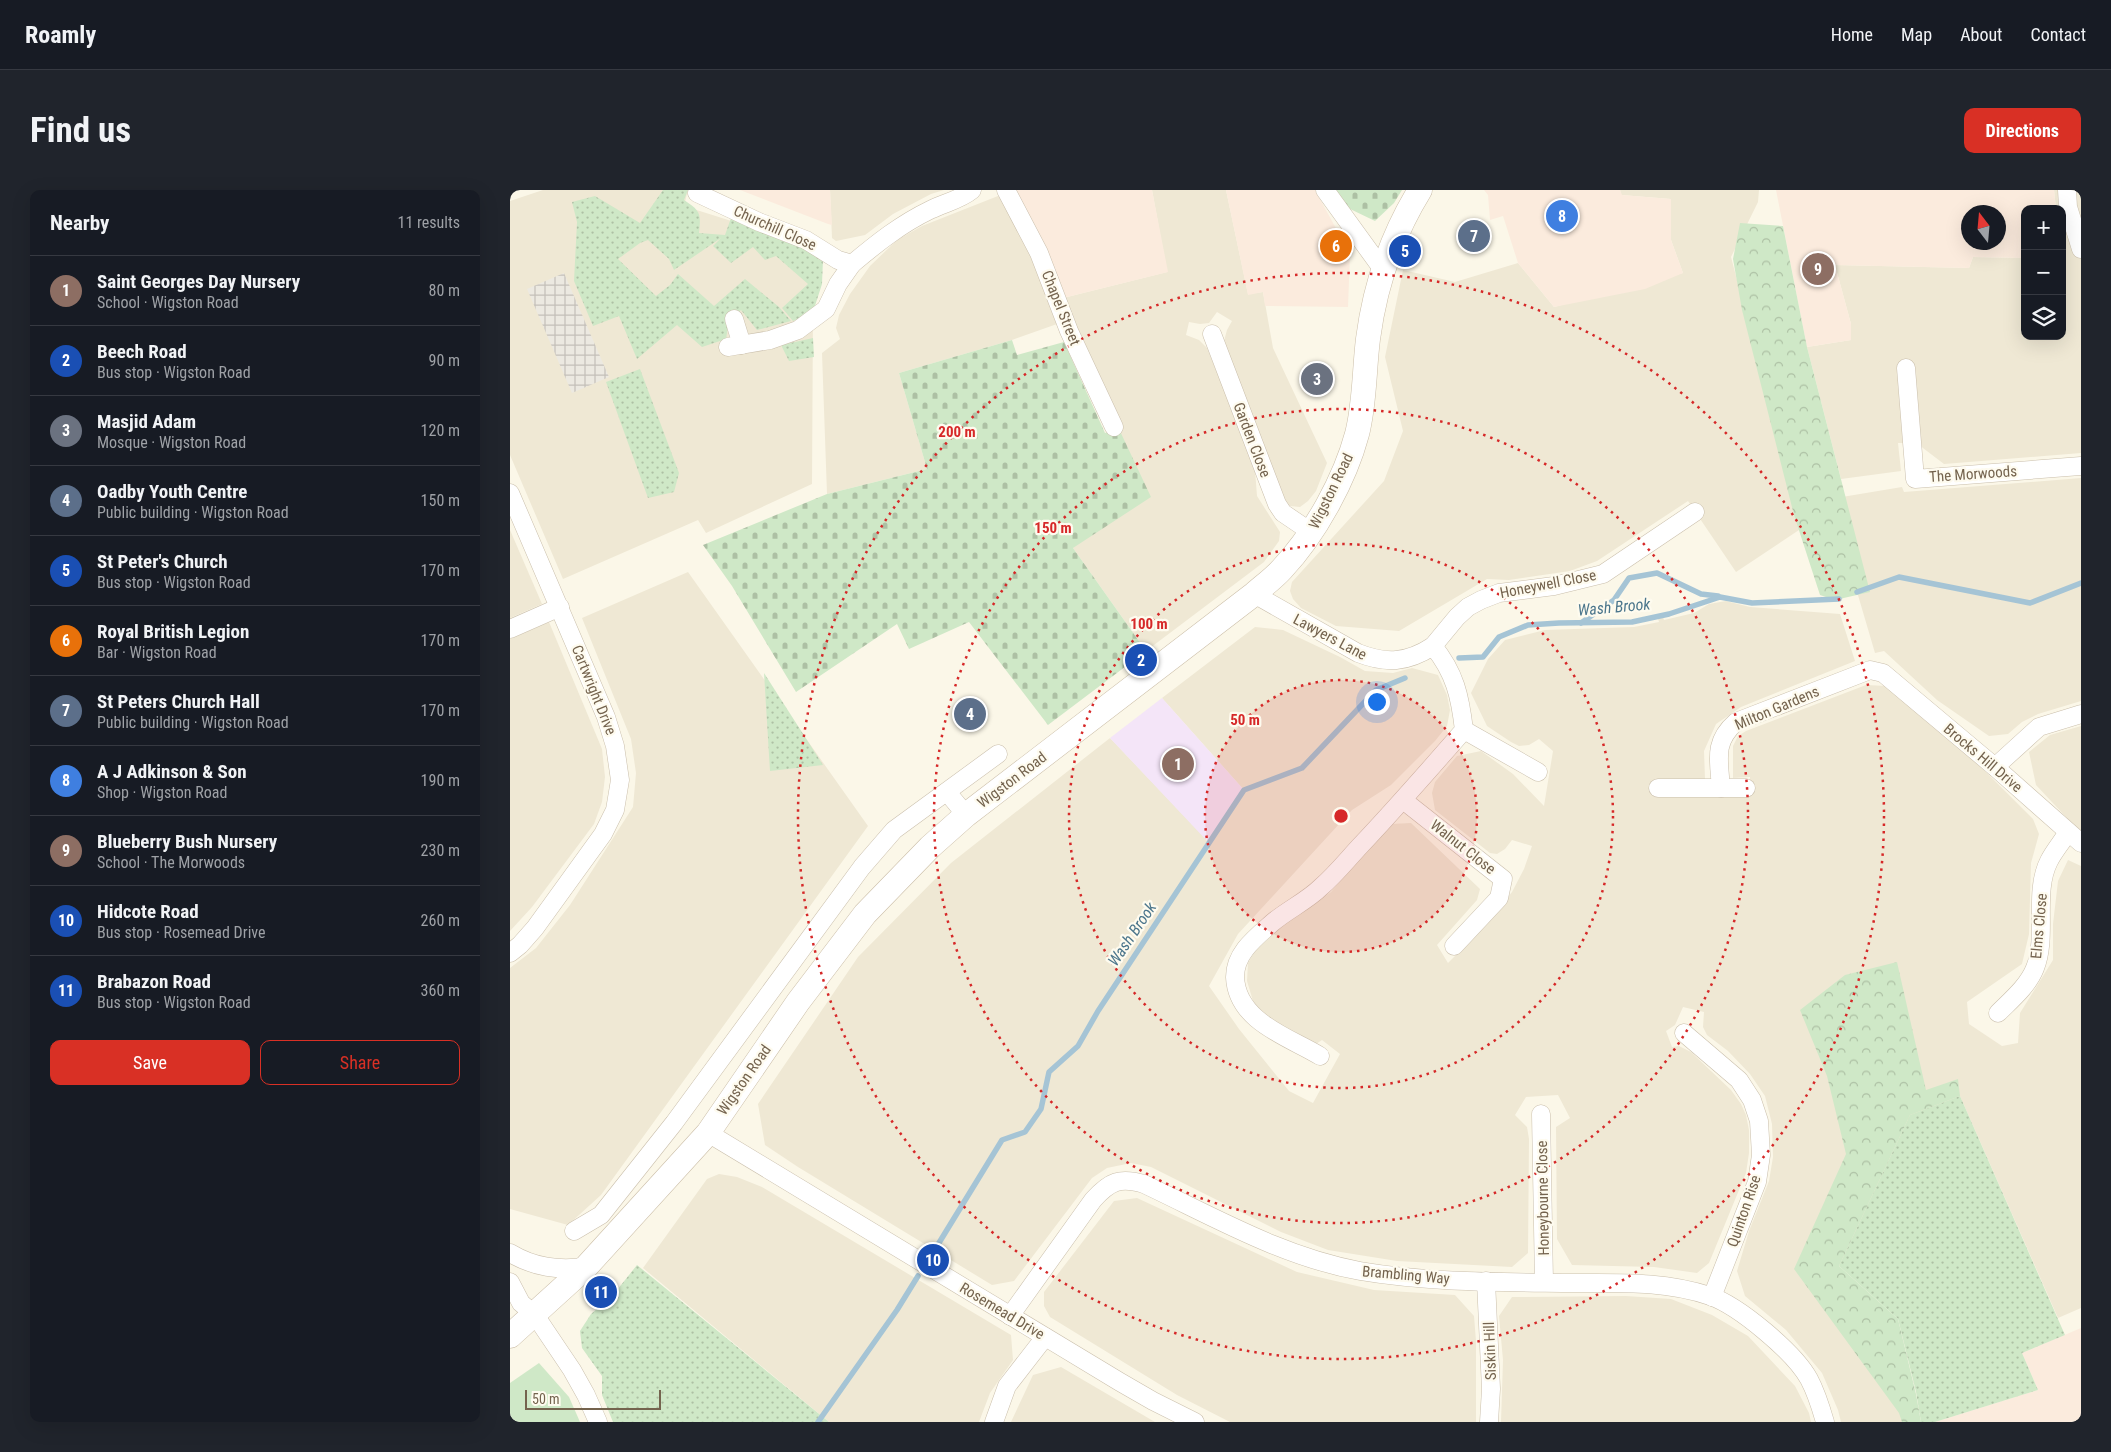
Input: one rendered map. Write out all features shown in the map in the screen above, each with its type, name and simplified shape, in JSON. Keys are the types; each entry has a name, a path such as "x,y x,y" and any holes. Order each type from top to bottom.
{"main road":[{"name":"Wigston Road","path":"510,1336 586,1267 708,1133 798,1002 865,914 930,847 966,815 1254,594 1283,568 1311,532 1341,477 1357,434 1364,398 1368,340 1382,270 1405,214 1420,190"}],"street":[{"path":"734,319 735,346 770,340 798,330 826,309 838,284 852,264 902,225 931,209 964,196 972,190"},
{"name":"Chapel Street","path":"1006,190 1039,252 1069,331 1114,427"},
{"path":"1326,190 1382,270"},
{"path":"2067,190 2068,208 2081,249"},
{"name":"Churchill Close","path":"697,193 759,222 806,240 838,260 852,264"},
{"name":"Garden Close","path":"1212,334 1277,504 1283,513 1311,532"},
{"name":"The Morwoods","path":"1906,368 1915,479 2081,466"},
{"name":"Cartwright Drive","path":"510,493 606,717 615,746 620,780 615,810 603,834 535,928 510,953"},
{"name":"Honeywell Close","path":"1432,646 1457,617 1480,600 1499,592 1554,586 1604,574 1695,512"},
{"name":"Lawyers Lane","path":"1254,594 1358,653 1376,660 1389,661 1406,658 1421,654 1432,646"},
{"path":"510,629 560,607"},
{"path":"1320,1056 1261,1024 1249,1011 1241,998 1235,978 1237,961 1248,944 1283,913 1320,889 1403,800 1464,730 1460,698 1453,676 1448,666 1432,646"},
{"name":"Milton Gardens","path":"1720,788 1718,753 1720,741 1726,731 1736,722 1870,670 1884,673"},
{"name":"Brocks Hill Drive","path":"1884,673 1996,767 2075,838"},
{"path":"1996,767 2039,727 2081,714"},
{"path":"1464,730 1538,772"},
{"name":"Wigston Road","path":"574,1231 601,1216 674,1123 862,867 894,830 998,754"},
{"path":"1658,788 1746,788"},
{"path":"947,792 966,815"},
{"name":"Walnut Close","path":"1403,800 1502,879 1499,898 1454,946"},
{"name":"Elms Close","path":"1998,1013 2022,988 2035,969 2040,947 2043,881 2048,862 2075,838"},
{"path":"774,986 798,1002"},
{"name":"Quinton Rise","path":"1684,1033 1739,1080 1752,1100 1759,1121 1760,1155 1757,1182 1712,1297"},
{"name":"Honeybourne Close","path":"1541,1114 1544,1282"},
{"name":"Rosemead Drive","path":"708,1133 1045,1337 1153,1401 1195,1422"},
{"name":"Brambling Way","path":"1010,1316 1093,1200 1104,1188 1117,1180 1131,1180 1144,1184 1272,1245 1316,1262 1361,1271 1413,1277 1486,1281 1669,1285 1712,1297 1752,1320 1786,1352 1808,1378 1820,1404 1825,1422"},
{"path":"510,1253 544,1267 560,1270 586,1267"},
{"name":"Siskin Hill","path":"1486,1281 1491,1389 1490,1422"},
{"path":"510,1282 521,1303 535,1315 572,1370 598,1422"},
{"path":"994,1422 1006,1386 1045,1337"}],"shaded area":[{"path":"543,190 688,190 684,206 763,231 823,259 813,312 812,484 706,533 698,520 563,579 510,455 510,201"},
{"path":"740,190 830,190 832,225 828,224"},
{"path":"830,190 944,190 931,194 893,214 865,235 836,241 832,238"},
{"path":"1013,190 1152,190 1168,272 1063,298"},
{"path":"1152,190 1226,190 1248,294 1263,292 1273,348 1327,463 1316,491 1308,501 1300,507 1290,506 1282,501 1224,341 1232,321 1217,312 1209,323 1189,322 1186,335 1199,340 1207,348 1249,452 1255,470 1257,496 1280,532 1279,541 1264,562 1146,651 1073,548 1119,429 1063,298 1167,272"},
{"path":"1226,190 1315,190 1350,254 1348,307 1265,306 1263,292 1248,295"},
{"path":"1484,190 1620,190 1622,195 1671,199 1671,240 1683,273 1645,289 1554,307 1518,263 1503,216 1490,220 1488,195"},
{"path":"1620,190 1759,190 1758,202 1731,257 1802,528 1736,572 1688,501 1597,561 1570,571 1509,580 1487,579 1399,631 1336,626 1301,608 1293,599 1290,591 1292,582 1384,481 1403,431 1385,357 1403,270 1455,282 1518,263 1554,307 1683,273 1671,240 1671,199 1621,195"},
{"path":"1776,190 2054,190 2056,205 2021,205 2021,258 1973,257 1969,268 1835,265 1851,324 1851,340 1807,347"},
{"path":"2054,190 2081,190 2081,453 1944,464 1919,445 1912,363 1898,363 1905,443 1898,443 1901,471 1841,479 1807,347 1851,340 1851,324 1835,265 1969,268 1973,257 2021,258 2021,340 2066,340 2066,205 2056,205"},
{"path":"998,196 1006,201 1040,277 1057,324 1012,340 899,373 927,469 827,494 822,353 840,339 836,328 839,315 850,294 870,266 897,240 922,226"},
{"path":"564,273 609,377 572,393 527,289"},
{"path":"2081,478 2081,701 2038,714 2022,722 2008,734 1989,736 1937,700 1884,651 1875,653 1855,585 1842,497 1902,487 1904,492"},
{"path":"510,530 542,604 510,618"},
{"path":"688,572 868,826 601,1195 568,1225 510,1209 510,968 536,948 570,905 633,807 636,773 631,739 582,618"},
{"path":"1726,601 1750,607 1840,614 1855,661 1741,707 1716,724 1704,751 1705,779 1655,779 1654,797 1750,796 1750,777 1733,778 1733,746 1738,736 1746,731 1866,685 1887,686 1973,759 2033,819 2039,834 2031,863 2029,934 2022,964 1967,1002 1969,1024 2002,1046 2018,1043 2020,1013 2053,960 2053,924 2058,881 2068,860 2081,866 2081,1308 2058,1318 1960,1096 1839,1266 1920,1422 1841,1422 1838,1410 1822,1373 1786,1330 1745,1296 1737,1271 1749,1231 1769,1181 1773,1157 1772,1124 1765,1096 1750,1074 1728,1051 1707,1035 1703,1027 1704,1012 1683,1007 1675,1025 1666,1031 1672,1047 1679,1046 1691,1052 1731,1090 1741,1104 1746,1115 1749,1130 1749,1153 1746,1173 1709,1263 1697,1273 1654,1267 1572,1265 1557,1239 1556,1127 1570,1118 1558,1095 1526,1097 1515,1115 1527,1127 1529,1139 1528,1253 1512,1267 1397,1261 1328,1250 1281,1232 1151,1167 1131,1163 1107,1168 1092,1178 1014,1281 992,1285 765,1145 758,1104 858,957 951,863 1110,738 1209,842 1244,790 1162,698 1255,627 1283,630 1365,671 1393,673 1412,668 1438,675 1447,695 1450,710 1447,726 1435,741 1391,785 1352,810 1238,934 1209,986 1239,1029 1289,1091 1313,1103 1340,1054 1322,1040 1313,1046 1266,1020 1253,1001 1247,981 1248,963 1255,951 1285,924 1331,892 1391,824 1411,823 1480,889 1477,900 1437,945 1448,963 1487,924 1512,892 1524,869 1532,846 1512,840 1505,849 1497,854 1490,853 1435,810 1432,793 1435,782 1457,756 1481,751 1513,774 1544,806 1553,751 1539,739 1529,745 1519,746 1487,726 1471,693 1488,659 1505,640 1545,630 1634,627 1659,622 1657,615 1662,614 1664,620 1694,613 1709,604"},
{"path":"549,622 602,749 605,777 602,802 594,824 532,907 510,931 510,639"},
{"path":"1162,698 1244,790 1209,843 1110,738"},
{"path":"2081,726 2081,833 2036,785 2029,752 2050,735"},
{"path":"719,1174 737,1177 762,1187 1011,1335 1013,1360 990,1393 979,1422 829,1422 643,1268 707,1179"},
{"path":"1137,1198 1297,1272 1374,1290 1455,1295 1474,1316 1476,1341 1476,1422 1230,1422 1177,1395 1050,1317 1044,1306 1044,1292 1114,1201"},
{"path":"1626,1296 1671,1299 1712,1315 1748,1336 1795,1386 1809,1413 1811,1422 1501,1422 1503,1360 1499,1316 1512,1297"},
{"path":"2081,1328 2081,1422 1935,1422 2038,1390 2022,1353"},
{"path":"1061,1367 1155,1422 1011,1422 1033,1375"}],"green space":[{"path":"663,190 688,190 684,200 694,207 699,214 699,233 725,235 731,218 783,235 823,259 822,284 813,312 793,321 782,308 808,284 776,256 765,260 753,247 731,263 713,246 721,238 674,270 669,259 648,240 640,243 618,259 656,296 670,285 678,274 714,306 745,279 779,307 791,321 757,330 741,310 729,321 726,339 702,347 677,325 637,359 619,316 593,326 574,281 577,222 572,202 595,196 640,223"},
{"path":"1336,190 1402,190 1394,203 1375,221 1348,208"},
{"path":"1740,223 1783,226 1807,347 1870,592 1835,600 1820,595 1794,515 1742,310 1733,259"},
{"path":"813,338 814,357 789,361 781,345"},
{"path":"1012,340 1017,355 1064,342 1105,433 1119,429 1151,497 1073,548 1146,651 1048,725 969,622 909,649 897,624 796,692 732,586 703,545 827,494 927,469 899,373"},
{"path":"640,369 679,473 674,492 648,498 606,382"},
{"path":"764,673 823,765 770,771"},
{"path":"1897,962 1926,1090 1958,1079 1960,1096 1910,1115 1839,1266 1898,1319 1921,1422 1902,1422 1899,1413 1794,1269 1846,1154 1827,1076 1800,1010 1845,975"},
{"path":"1960,1096 2065,1335 2022,1353 2038,1390 1935,1422 1921,1422 1916,1392 1898,1319 1839,1266 1910,1115"},
{"path":"637,1265 829,1422 613,1422 602,1395 602,1376 582,1348 580,1331 591,1314 613,1295"},
{"path":"539,1363 569,1397 580,1422 510,1422 510,1383"}],"waterway":[{"path":"1581,623 1614,600 1629,578 1657,573 1701,594 1718,596"},
{"path":"1857,592 1899,577 2030,603 2081,583"},
{"name":"Wash Brook","path":"1459,658 1483,657 1499,637 1528,625 1632,622 1669,614 1720,597 1752,603 1839,599"},
{"name":"Wash Brook","path":"934,1251 1002,1140 1025,1132 1041,1109 1049,1072 1078,1046 1098,1011 1244,790 1302,768 1376,690 1405,678"},
{"path":"818,1422 897,1310 918,1276"}],"place":[{"name":"A J Adkinson & Son","path":"1562,216"},
{"name":"St Peters Church Hall","path":"1474,236"},
{"name":"Royal British Legion","path":"1336,246"},
{"name":"St Peter's Church","path":"1405,251"},
{"name":"Blueberry Bush Nursery","path":"1818,269"},
{"name":"Masjid Adam","path":"1317,379"},
{"name":"Beech Road","path":"1141,660"},
{"name":"Oadby Youth Centre","path":"970,714"},
{"name":"Saint Georges Day Nursery","path":"1178,764"},
{"name":"Hidcote Road","path":"933,1260"},
{"name":"Brabazon Road","path":"601,1292"}]}
